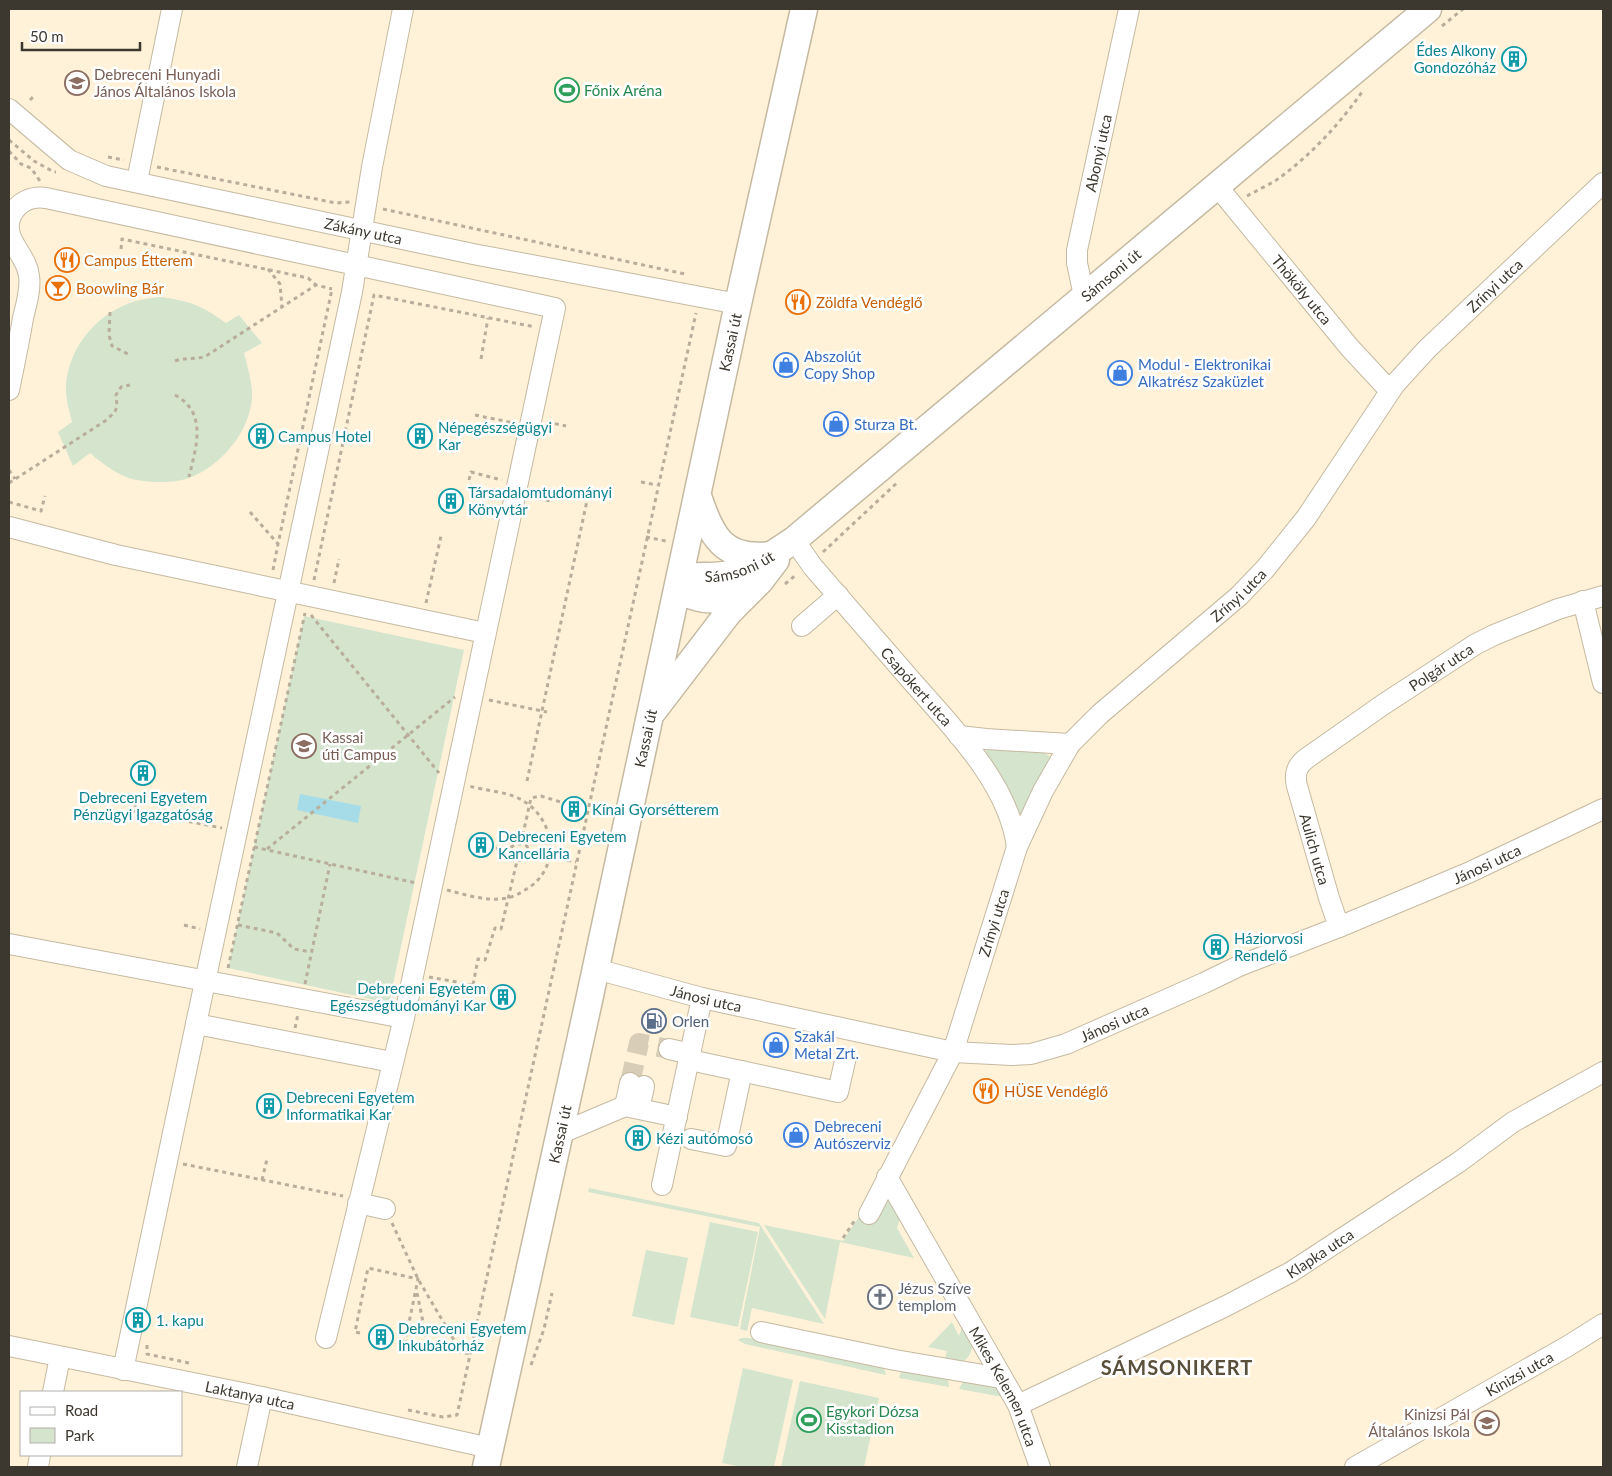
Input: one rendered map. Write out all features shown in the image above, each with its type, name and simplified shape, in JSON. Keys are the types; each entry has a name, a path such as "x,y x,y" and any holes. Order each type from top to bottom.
{"main road":[{"name":"Kassai út","path":"488,1458 596,969 738,304 804,9"},
{"name":"Sámsoni út","path":"679,584 731,574 774,558 1084,296 1224,195 1434,18"},
{"path":"651,714 729,612 764,577 774,558 740,554 723,545 711,530 698,496"}],"street":[{"path":"137,181 172,9"},
{"path":"124,1370 176,1162 196,1024 357,265 365,205 403,9"},
{"name":"Abonyi utca","path":"1084,296 1077,263 1077,250 1129,9"},
{"name":"Zákány utca","path":"9,109 69,160 106,176 137,181 473,254 738,304"},
{"name":"Zrínyi utca","path":"953,1052 1017,847 1043,791 1070,744 1100,714 1239,596 1265,570 1306,518 1399,378 1427,349 1603,183"},
{"name":"Thököly utca","path":"1224,195 1350,348 1390,391"},
{"path":"9,390 30,276 20,252 11,240 9,228 11,217 19,206 29,198 133,209 357,265 555,308 404,1018 326,1338"},
{"path":"9,527 116,555 485,634"},
{"name":"Csapókert utca","path":"794,540 810,563 981,764 1012,824 1017,847"},
{"path":"802,626 838,595"},
{"name":"Polgár utca","path":"1297,769 1307,758 1469,648 1512,627 1583,601 1603,596"},
{"path":"1583,601 1603,684"},
{"path":"959,736 986,740 1070,744"},
{"name":"Aulich utca","path":"1297,769 1297,786 1329,898 1340,927"},
{"name":"Jánosi utca","path":"596,969 702,998 848,1046 1012,1055 1031,1054 1049,1050 1239,966 1340,927 1468,873 1603,809"},
{"path":"9,944 404,1018"},
{"path":"662,1185 702,998"},
{"path":"196,1024 392,1062"},
{"path":"669,1049 690,1057 742,1071 838,1092 848,1046"},
{"path":"869,1214 953,1052"},
{"path":"691,1139 726,1146 742,1071"},
{"name":"Klapka utca","path":"1018,1405 1226,1306 1291,1272 1459,1162 1513,1122 1603,1072"},
{"path":"625,1106 637,1084"},
{"path":"559,1134 625,1106 677,1117"},
{"name":"Mikes Kelemen utca","path":"887,1177 1018,1405 1040,1467"},
{"path":"359,1201 385,1209"},
{"name":"Kinizsi utca","path":"1355,1467 1603,1324"},
{"path":"761,1332 895,1360 1001,1378"},
{"name":"Laktanya utca","path":"9,1346 262,1397 488,1458"},
{"path":"52,1391 60,1357"},
{"path":"247,1467 262,1397"}],"path":[{"path":"1434,18 1463,9"},
{"path":"1224,195 1275,180 1337,125 1362,92 1369,87"},
{"path":"30,100 34,96"},
{"path":"9,151 21,164 31,168 43,186 43,198"},
{"path":"365,205 686,275"},
{"path":"121,249 122,239 308,278 316,285 332,289 278,544 250,512"},
{"path":"268,269 280,284 282,306"},
{"path":"175,361 206,356 316,285"},
{"path":"309,596 374,295 551,330"},
{"path":"110,312 109,335 112,346 130,355"},
{"path":"399,1408 443,1417 457,1415 657,485 696,313"},
{"path":"481,359 488,318"},
{"path":"9,483 105,421 115,412 116,395 121,387 130,385"},
{"path":"175,395 190,407 196,422 197,443 189,477"},
{"path":"475,415 530,426"},
{"path":"9,470 15,479"},
{"path":"469,480 472,472 517,483"},
{"path":"810,563 903,477"},
{"path":"641,482 657,485"},
{"path":"9,502 41,511 45,496"},
{"path":"527,781 588,496"},
{"path":"426,602 441,536"},
{"path":"334,583 339,559"},
{"path":"227,975 254,847 306,608 443,778 517,797 533,808 542,819 551,842 550,856 542,875 532,886 508,898 478,897 254,847"},
{"path":"267,850 458,694 547,712"},
{"path":"521,843 532,798 541,796 564,803"},
{"path":"136,803 134,811 257,835"},
{"path":"521,843 527,846 529,853 524,859 517,861 510,857 509,850 514,844 521,843"},
{"path":"496,848 509,850"},
{"path":"529,853 576,862"},
{"path":"473,985 478,960 485,960 494,928 500,929 517,861"},
{"path":"238,925 277,933 294,949 311,952 330,864"},
{"path":"413,974 488,989"},
{"path":"176,1162 187,1155"},
{"path":"262,1180 267,1159"},
{"path":"176,1162 183,1174"},
{"path":"176,1162 359,1201"},
{"path":"385,1209 418,1279 461,1352"},
{"path":"360,1333 355,1332 368,1268 418,1279"},
{"path":"418,1279 403,1341 471,1354"},
{"path":"416,1289 428,1346"},
{"path":"544,1328 552,1293"},
{"path":"148,1341 147,1354 194,1364"}],"green space":[{"path":"159,297 195,305 226,323 239,315 262,343 244,353 252,391 247,421 230,448 218,460 192,477 177,481 151,482 129,478 111,469 90,453 73,466 58,432 72,422 66,384 73,356 89,332 110,313 136,301"},
{"path":"304,616 464,650 389,1003 228,968"},
{"path":"989,748 1040,749 1053,759 1024,814 1018,815 984,753"},
{"path":"589,1188 759,1223 824,1324 752,1308 747,1331 740,1329 760,1227 588,1192"},
{"path":"884,1201 890,1202 902,1212 897,1228 914,1258 840,1242 825,1319 764,1225 843,1241 860,1215"},
{"path":"710,1222 758,1232 738,1327 690,1317"},
{"path":"646,1250 688,1258 674,1325 632,1316"},
{"path":"964,1320 971,1337 971,1352 963,1362 944,1362 947,1351 928,1347 952,1322 959,1336"},
{"path":"741,1338 878,1364 885,1370 886,1375 745,1344 738,1340"},
{"path":"743,1368 793,1380 774,1467 742,1467 722,1463"},
{"path":"903,1370 948,1378 949,1387 899,1378"},
{"path":"966,1380 997,1387 1003,1397 959,1389"},
{"path":"800,1381 879,1398 864,1467 781,1467"}],"water":[{"path":"300,794 361,806 358,823 297,810"}],"tunnel":[{"path":"630,1083 639,1043 669,1049"}],"place":[{"name":"Édes Alkony Gondozóház","path":"1514,59"},
{"name":"Debreceni Hunyadi János Általános Iskola","path":"77,83"},
{"name":"Főnix Aréna","path":"567,90"},
{"name":"Campus Étterem","path":"67,260"},
{"name":"Boowling Bár","path":"58,288"},
{"name":"Zöldfa Vendéglő","path":"798,302"},
{"name":"Abszolút Copy Shop","path":"786,365"},
{"name":"Modul - Elektronikai Alkatrész Szaküzlet","path":"1120,373"},
{"name":"Sturza Bt.","path":"836,424"},
{"name":"Campus Hotel","path":"261,436"},
{"name":"Népegészségügyi Kar","path":"420,436"},
{"name":"Társadalomtudományi Könyvtár","path":"451,501"},
{"name":"Kassai úti Campus","path":"304,746"},
{"name":"Debreceni Egyetem Pénzügyi Igazgatóság","path":"143,773"},
{"name":"Kínai Gyorsétterem","path":"574,809"},
{"name":"Debreceni Egyetem Kancellária","path":"481,845"},
{"name":"Háziorvosi Rendelő","path":"1216,947"},
{"name":"Debreceni Egyetem Egészségtudományi Kar","path":"503,997"},
{"name":"Orlen","path":"654,1021"},
{"name":"Szakál Metal Zrt.","path":"776,1045"},
{"name":"HÜSE Vendéglő","path":"986,1091"},
{"name":"Debreceni Egyetem Informatikai Kar","path":"269,1106"},
{"name":"Debreceni Autószerviz","path":"796,1135"},
{"name":"Kézi autómosó","path":"638,1138"},
{"name":"Jézus Szíve templom","path":"880,1297"},
{"name":"1. kapu","path":"138,1320"},
{"name":"Debreceni Egyetem Inkubátorház","path":"381,1337"},
{"name":"Egykori Dózsa Kisstadion","path":"809,1420"},
{"name":"Kinizsi Pál Általános Iskola","path":"1487,1423"}],"district":[{"name":"SÁMSONIKERT","path":"1177,1367"}]}
